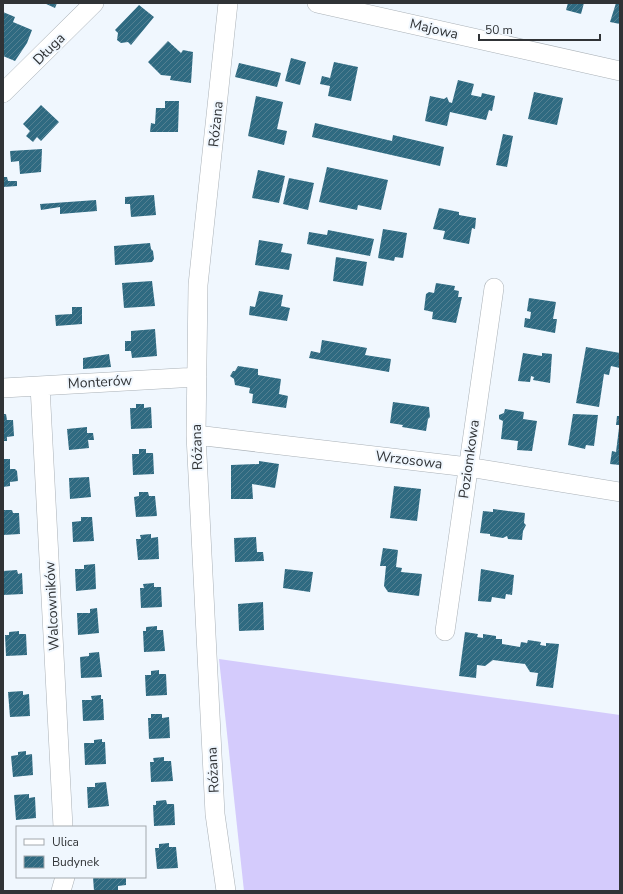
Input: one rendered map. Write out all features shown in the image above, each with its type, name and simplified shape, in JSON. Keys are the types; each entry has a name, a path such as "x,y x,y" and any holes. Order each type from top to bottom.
{"street":[{"name":"Długa","path":"3,93 94,3"},
{"name":"Różana","path":"226,891 215,814 196,435 198,285 228,3"},
{"name":"Majowa","path":"317,3 620,71"},
{"name":"Poziomkowa","path":"445,631 494,288"},
{"name":"Monterów","path":"3,388 197,377"},
{"name":"Walcowników","path":"40,386 63,826"},
{"name":"Wrzosowa","path":"196,435 468,467 620,492"},
{"path":"61,891 65,878"}],"shaded area":[{"path":"219,659 620,715 620,891 244,891"}],"building":[{"path":"44,3 57,3 55,8"},
{"path":"568,3 584,3 581,14 566,10"},
{"path":"616,3 620,3 620,24 610,22"},
{"path":"139,5 154,17 131,45 128,42 121,43 117,40 118,33 115,30"},
{"path":"3,12 15,17 13,22 32,30 27,43 15,61 3,56"},
{"path":"168,41 181,53 183,50 193,52 191,83 170,80 171,76 161,75 148,62"},
{"path":"291,58 306,62 300,85 285,81"},
{"path":"334,62 358,67 351,101 328,96 330,86 320,84 322,76 330,78"},
{"path":"239,63 281,73 277,87 235,77"},
{"path":"458,80 474,84 471,95 481,97 482,93 495,96 492,111 489,110 486,120 450,112 447,126 425,121 430,96 444,99 447,97 449,102 452,103"},
{"path":"534,92 563,98 557,125 528,119"},
{"path":"256,96 283,102 277,129 287,131 284,145 248,136"},
{"path":"165,101 179,101 178,132 150,132 151,123 155,124 156,108 165,108"},
{"path":"41,105 59,122 41,141 37,137 33,142 26,136 30,131 23,124"},
{"path":"315,123 392,141 393,135 444,147 440,166 312,137"},
{"path":"503,134 513,136 507,167 496,165"},
{"path":"42,149 41,172 20,174 19,161 11,162 10,151"},
{"path":"327,167 388,180 381,210 358,205 357,210 319,202"},
{"path":"258,170 285,176 279,203 252,198"},
{"path":"3,177 7,177 8,181 17,181 17,186 3,187"},
{"path":"289,178 314,183 308,210 283,204"},
{"path":"154,195 156,215 131,217 130,204 125,204 125,197"},
{"path":"96,200 97,211 60,214 60,207 41,210 40,204"},
{"path":"439,208 459,212 459,215 476,218 475,229 472,228 469,244 443,239 445,231 433,229"},
{"path":"383,229 407,233 403,258 395,257 394,261 378,258"},
{"path":"328,230 374,239 370,256 307,244 309,232 327,235"},
{"path":"259,240 283,244 281,252 292,254 289,270 255,265"},
{"path":"150,243 154,259 152,262 115,265 114,246"},
{"path":"336,257 367,262 363,286 333,281"},
{"path":"152,281 155,306 124,308 122,283"},
{"path":"436,283 455,286 454,290 459,291 458,297 462,297 456,323 432,319 433,312 424,310 426,294 429,292 434,293"},
{"path":"259,291 283,295 281,306 290,308 287,321 249,315 250,306 255,307"},
{"path":"529,298 556,302 553,319 557,319 555,333 524,327 525,318 530,319 531,312 527,311"},
{"path":"72,307 82,307 82,324 56,326 55,315 72,314"},
{"path":"155,329 157,356 132,358 131,351 125,351 125,341 131,341 131,331"},
{"path":"322,340 367,348 365,355 391,359 389,372 309,358 311,351 320,353"},
{"path":"586,347 620,353 620,368 611,366 609,375 604,374 599,407 576,403"},
{"path":"523,353 542,356 542,353 552,354 550,383 533,380 534,377 531,376 530,382 518,381"},
{"path":"109,354 111,367 83,369 83,358"},
{"path":"238,366 258,369 258,375 281,379 279,394 288,396 286,408 252,403 253,394 249,393 250,388 235,385 234,379 230,376"},
{"path":"393,402 429,407 430,417 428,419 426,431 402,427 403,425 390,423"},
{"path":"136,404 144,404 144,408 151,407 152,428 131,429 130,408 136,408"},
{"path":"505,409 524,412 523,419 537,421 532,451 517,450 518,441 501,439 503,421 499,419 499,415 504,413"},
{"path":"3,414 6,414 7,420 13,420 14,436 7,437 7,441 3,441"},
{"path":"573,414 598,415 594,446 586,445 585,449 568,445"},
{"path":"617,416 620,416 620,425 616,425"},
{"path":"87,427 87,433 93,433 94,440 88,440 89,448 69,450 67,429"},
{"path":"619,428 620,465 610,464 612,451 616,452"},
{"path":"139,449 146,449 146,453 153,453 154,474 133,475 132,454 139,454"},
{"path":"3,459 10,459 10,469 15,469 17,471 18,481 10,482 10,486 3,487"},
{"path":"259,461 279,464 275,488 252,484 253,499 231,499 231,465 259,464"},
{"path":"89,477 91,497 70,499 69,478"},
{"path":"394,486 421,489 417,521 390,518"},
{"path":"139,492 148,492 149,496 155,496 157,516 136,517 134,497 139,496"},
{"path":"493,509 525,513 524,523 526,525 523,531 522,540 508,539 507,536 503,538 480,533 483,511 493,512"},
{"path":"3,510 12,510 13,513 19,513 20,534 3,535"},
{"path":"81,517 92,517 94,541 73,542 72,522 81,521"},
{"path":"151,534 151,538 158,537 159,559 138,560 136,539 141,539 140,535"},
{"path":"256,537 257,552 263,552 264,561 235,562 234,538"},
{"path":"383,548 398,550 396,567 402,568 401,572 422,574 419,596 388,592 384,586 386,566 380,566"},
{"path":"95,564 96,589 76,591 75,569 84,569 84,565"},
{"path":"285,569 313,572 310,592 283,588"},
{"path":"481,569 514,575 512,595 506,594 505,599 492,597 491,602 478,601"},
{"path":"17,570 18,574 22,573 23,594 3,595 3,571"},
{"path":"154,583 154,587 161,587 162,607 141,608 140,588 144,588 143,584"},
{"path":"263,602 264,630 239,631 238,604"},
{"path":"97,608 99,633 78,635 77,613 90,613 90,609"},
{"path":"157,626 157,630 163,630 165,651 144,652 143,631 146,631 146,627"},
{"path":"19,631 19,634 26,634 27,655 6,656 5,635 9,635 9,632"},
{"path":"465,632 478,634 477,637 483,638 483,634 496,636 496,639 502,639 502,644 520,647 521,642 527,643 528,640 541,642 540,645 546,646 546,643 559,644 553,688 536,686 538,673 530,672 525,664 493,660 485,666 477,665 476,678 459,676"},
{"path":"99,652 102,677 81,678 80,657 89,656 89,653"},
{"path":"159,670 159,674 166,674 167,695 146,696 145,675 151,675 151,671"},
{"path":"23,691 23,695 29,694 30,716 10,717 8,692"},
{"path":"101,695 101,699 103,699 104,720 83,721 82,700 92,700 91,696"},
{"path":"151,714 162,714 162,718 169,717 170,738 149,739 148,718 151,718"},
{"path":"102,739 102,742 105,742 106,764 85,765 84,743 94,743 94,740"},
{"path":"26,751 26,755 32,754 33,775 13,777 11,756 18,755 18,752"},
{"path":"164,757 164,761 171,761 173,781 151,782 150,762 154,762 153,758"},
{"path":"106,782 109,806 88,808 87,787 95,787 95,783"},
{"path":"29,794 29,798 35,797 36,818 16,820 14,795"},
{"path":"166,800 167,804 174,804 175,825 154,826 153,805 156,805 156,801"},
{"path":"169,843 169,847 176,847 178,868 157,869 155,848 159,848 159,844"},
{"path":"93,878 126,878 126,885 118,886 118,891 94,891"}]}
